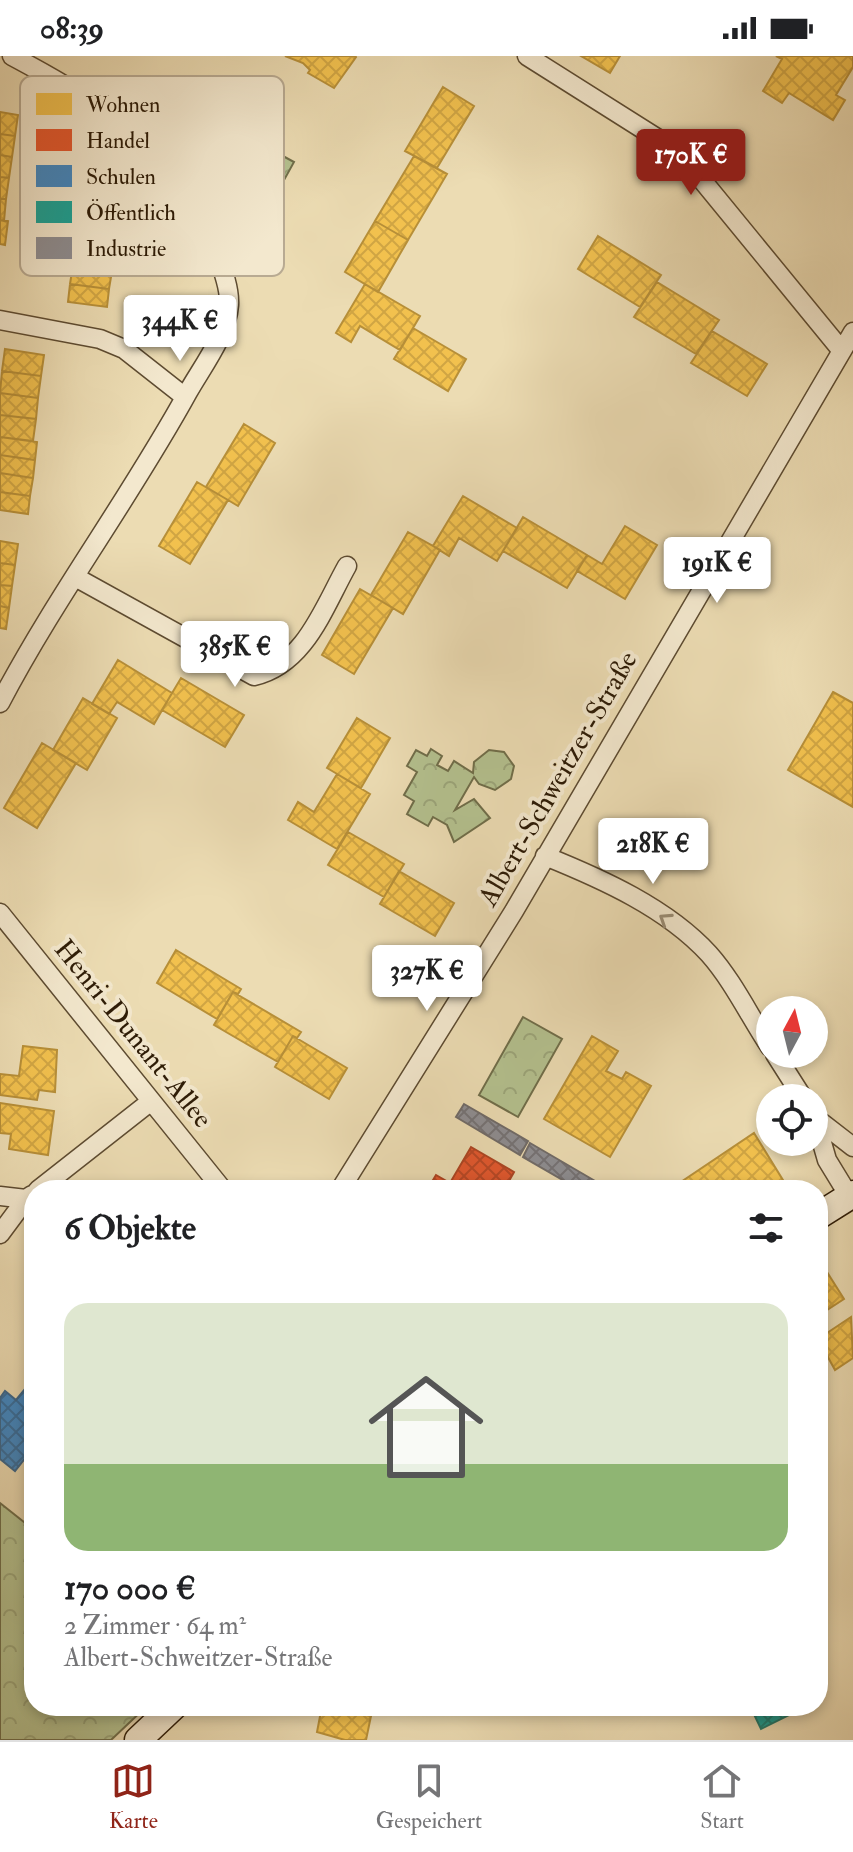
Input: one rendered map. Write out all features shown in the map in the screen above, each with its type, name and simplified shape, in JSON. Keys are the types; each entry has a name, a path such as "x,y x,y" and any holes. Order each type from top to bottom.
{"street":[{"path":"12,56 45,76"},
{"path":"527,56 679,152 842,351"},
{"path":"0,703 5,682 77,578 220,335 229,305 224,276"},
{"path":"0,320 100,339 124,349 185,397"},
{"name":"Albert-Schweitzer-Straße","path":"346,1180 545,856 853,332"},
{"path":"77,578 254,676 272,671 298,653 347,566"},
{"path":"545,856 626,894 688,933 723,970 756,1024"},
{"name":"Henri-Dunant-Allee","path":"0,913 215,1180"},
{"path":"50,1180 150,1102"},
{"path":"828,1127 853,1147"},
{"path":"826,1156 851,1195 828,1210"},
{"path":"0,1196 24,1194"},
{"path":"0,1234 24,1204"},
{"path":"138,1740 163,1716"}],"green space":[{"path":"284,157 294,162 284,180"},
{"path":"431,749 442,756 437,765 448,771 454,761 473,773 474,762 489,750 504,752 514,766 511,779 495,790 479,784 474,777 455,810 474,799 490,818 454,842 447,825 433,817 428,826 407,814 414,801 404,795 417,772 407,766 416,750 427,756"},
{"path":"523,1017 562,1039 518,1117 479,1095"},
{"path":"0,1503 24,1522 24,1716 136,1716 111,1740 0,1740"}],"building: Wohnen":[{"path":"285,56 356,57 334,88 308,73 310,70 303,63"},
{"path":"581,56 620,56 610,73"},
{"path":"776,56 853,56 853,67 836,95 845,100 833,120 789,93 782,103 763,91 782,59"},
{"path":"443,87 474,106 437,168 405,151"},
{"path":"0,112 18,115 15,136 0,134"},
{"path":"0,134 15,136 12,157 0,155"},
{"path":"0,155 12,157 9,178 0,177"},
{"path":"414,156 447,174 408,240 375,221"},
{"path":"0,177 9,178 6,199 0,199"},
{"path":"0,199 6,199 4,221 0,220"},
{"path":"0,220 8,221 5,245 0,244"},
{"path":"375,221 408,240 378,292 345,272"},
{"path":"598,236 661,275 640,307 578,269"},
{"path":"71,276 111,276 109,289 70,284"},
{"path":"657,282 719,320 696,354 634,317"},
{"path":"70,284 109,289 107,307 68,302"},
{"path":"365,284 420,316 400,350 360,326 351,342 336,333"},
{"path":"413,328 466,359 448,391 394,359"},
{"path":"712,331 767,364 747,396 691,363"},
{"path":"5,349 44,355 41,376 2,371"},
{"path":"2,371 41,376 38,398 0,393"},
{"path":"0,393 38,398 36,419 0,415"},
{"path":"0,415 36,419 33,441 0,437"},
{"path":"244,424 275,443 238,506 206,487"},
{"path":"0,437 37,442 35,460 0,455"},
{"path":"0,455 35,460 33,478 0,473"},
{"path":"0,473 33,478 30,496 0,492"},
{"path":"197,482 228,500 190,564 159,546"},
{"path":"0,492 30,496 28,514 0,510"},
{"path":"463,496 517,528 497,561 459,538 449,556 433,546"},
{"path":"523,517 587,555 567,588 503,551"},
{"path":"625,526 657,545 625,599 577,571 587,555 602,564"},
{"path":"408,532 440,550 403,614 371,595"},
{"path":"0,541 18,544 15,565 0,563"},
{"path":"0,563 15,565 12,586 0,585"},
{"path":"0,585 12,586 9,608 0,606"},
{"path":"360,589 393,608 354,674 322,655"},
{"path":"0,606 9,608 6,629 0,628"},
{"path":"118,660 172,693 154,724 117,702 109,714 92,704"},
{"path":"181,678 244,715 225,747 162,710"},
{"path":"833,692 853,703 853,807 788,770"},
{"path":"83,698 117,718 87,770 53,750"},
{"path":"357,718 390,738 361,788 327,768"},
{"path":"42,743 76,763 37,828 4,808"},
{"path":"337,774 370,794 337,849 288,820 298,802 314,812"},
{"path":"348,832 404,864 384,897 328,865"},
{"path":"399,871 454,903 435,936 380,904"},
{"path":"176,950 241,989 238,994 233,992 217,1019 157,983"},
{"path":"233,992 301,1032 297,1038 293,1036 278,1062 214,1025"},
{"path":"293,1036 347,1068 329,1099 275,1067"},
{"path":"592,1036 618,1051 606,1071 622,1079 626,1072 651,1086 610,1157 544,1119"},
{"path":"23,1046 57,1050 55,1092 39,1090 37,1100 0,1095 0,1074 19,1076"},
{"path":"0,1103 54,1111 48,1155 9,1149 11,1134 0,1133"},
{"path":"754,1133 756,1156 768,1156 783,1180 684,1180"},
{"path":"828,1274 844,1299 828,1309"},
{"path":"851,1317 853,1358 835,1370 828,1357 828,1332"},
{"path":"320,1716 371,1716 366,1740 345,1740 317,1732"}],"building: Handel":[{"path":"471,1147 514,1172 510,1180 452,1180"}],"building: Schulen":[{"path":"24,1390 24,1460 15,1471 0,1459 0,1398 5,1391 16,1400"}],"building: Öffentlich":[{"path":"755,1716 787,1716 761,1729"}],"building: Industrie":[{"path":"464,1104 528,1141 520,1155 456,1117"},
{"path":"530,1143 593,1180 563,1180 523,1157"}]}
